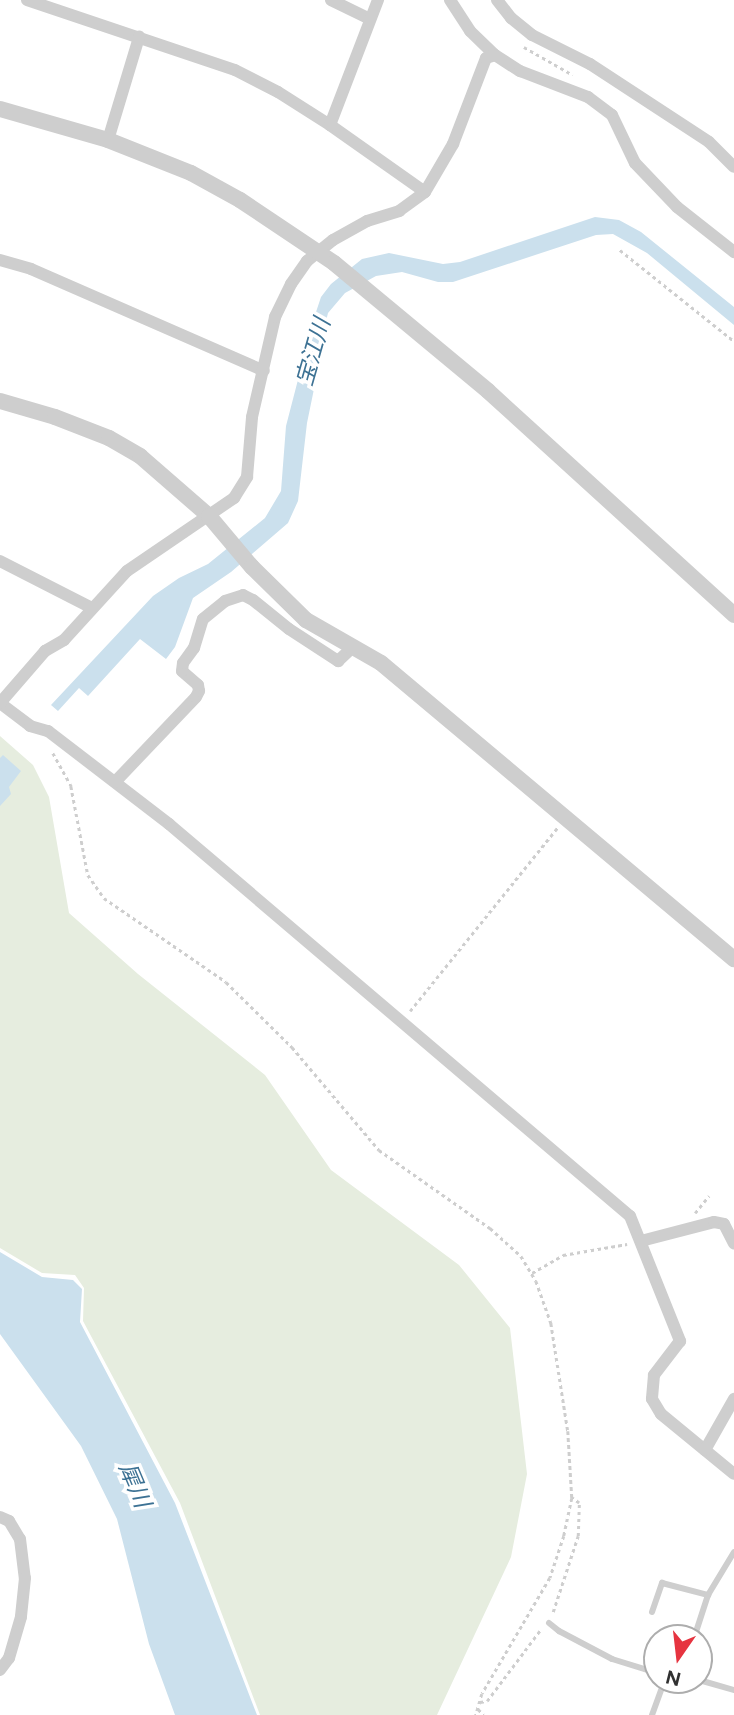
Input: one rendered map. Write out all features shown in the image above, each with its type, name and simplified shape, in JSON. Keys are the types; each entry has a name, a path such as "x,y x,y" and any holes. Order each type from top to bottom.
{"street":[{"path":"27,0 54,4 235,70 278,92 330,125 425,192"},
{"path":"331,0 370,19"},
{"path":"330,125 378,0"},
{"path":"450,0 470,31 495,55 520,71 588,97 612,115 635,163 677,207 734,252"},
{"path":"497,0 512,19 532,35 590,65 709,142 734,167"},
{"path":"108,140 139,37"},
{"path":"495,55 486,58 453,144 425,192 399,211 367,221 317,251 291,284 275,317 253,417 247,477 234,498 213,521 127,571 64,640 45,651 0,703 30,726 48,732 169,824 629,1216 680,1341 654,1375 652,1399 661,1415 734,1474"},
{"path":"0,109 108,140 215,186 334,262 488,391 734,615"},
{"path":"0,260 31,269 264,371"},
{"path":"0,401 109,438 140,456 213,521 252,567 306,620 381,663 734,959"},
{"path":"0,561 92,608"},
{"path":"115,782 200,691 182,671 183,663 194,648 203,619 225,601 243,596 253,600 289,629 338,661 353,647"},
{"path":"641,1241 714,1222 724,1224 734,1244"},
{"path":"705,1450 734,1399"},
{"path":"0,1517 9,1521 20,1539 25,1578 21,1618 9,1658 0,1670"}],"lane":[{"path":"699,1624 708,1595 734,1552"},
{"path":"652,1612 662,1583 708,1595"},
{"path":"550,1623 559,1631 619,1662 643,1669"},
{"path":"713,1684 734,1690"},
{"path":"652,1715 660,1694"}],"path":[{"path":"620,250 734,341"},
{"path":"51,750 71,786 88,875 104,898 226,982 292,1047 379,1150 490,1228 521,1256 531,1273 551,1323 570,1449 572,1498 564,1536 550,1578 480,1702 477,1715"},
{"path":"401,1022 566,817"},
{"path":"531,1273 563,1255 641,1241"},
{"path":"552,1612 578,1536 579,1503 572,1498"},
{"path":"480,1702 487,1701 540,1630 550,1623"},
{"path":"478,1709 484,1715"}],"shaded area":[{"path":"0,736 33,765 49,797 69,913 138,974 265,1075 331,1170 459,1265 510,1328 527,1474 511,1557 437,1715 260,1715 180,1503 83,1321 84,1288 75,1275 42,1273 0,1248"}],"water":[{"name":"宝江川","path":"595,217 619,220 641,232 734,307 734,325 647,253 613,234 596,235 453,282 438,282 402,272 376,276 345,293 328,313 310,387 314,389 307,423 298,501 288,523 231,572 193,598 175,647 166,659 140,639 88,696 79,688 58,711 51,705 153,596 179,578 208,564 265,518 281,491 286,426 314,318 321,297 331,284 362,259 389,253 443,264 460,262"},
{"path":"3,755 21,771 9,787 11,794 0,806 0,758"},
{"name":"犀川","path":"0,1252 42,1277 73,1280 82,1289 80,1322 175,1503 257,1715 175,1715 149,1644 117,1519 81,1446 0,1334"}]}
